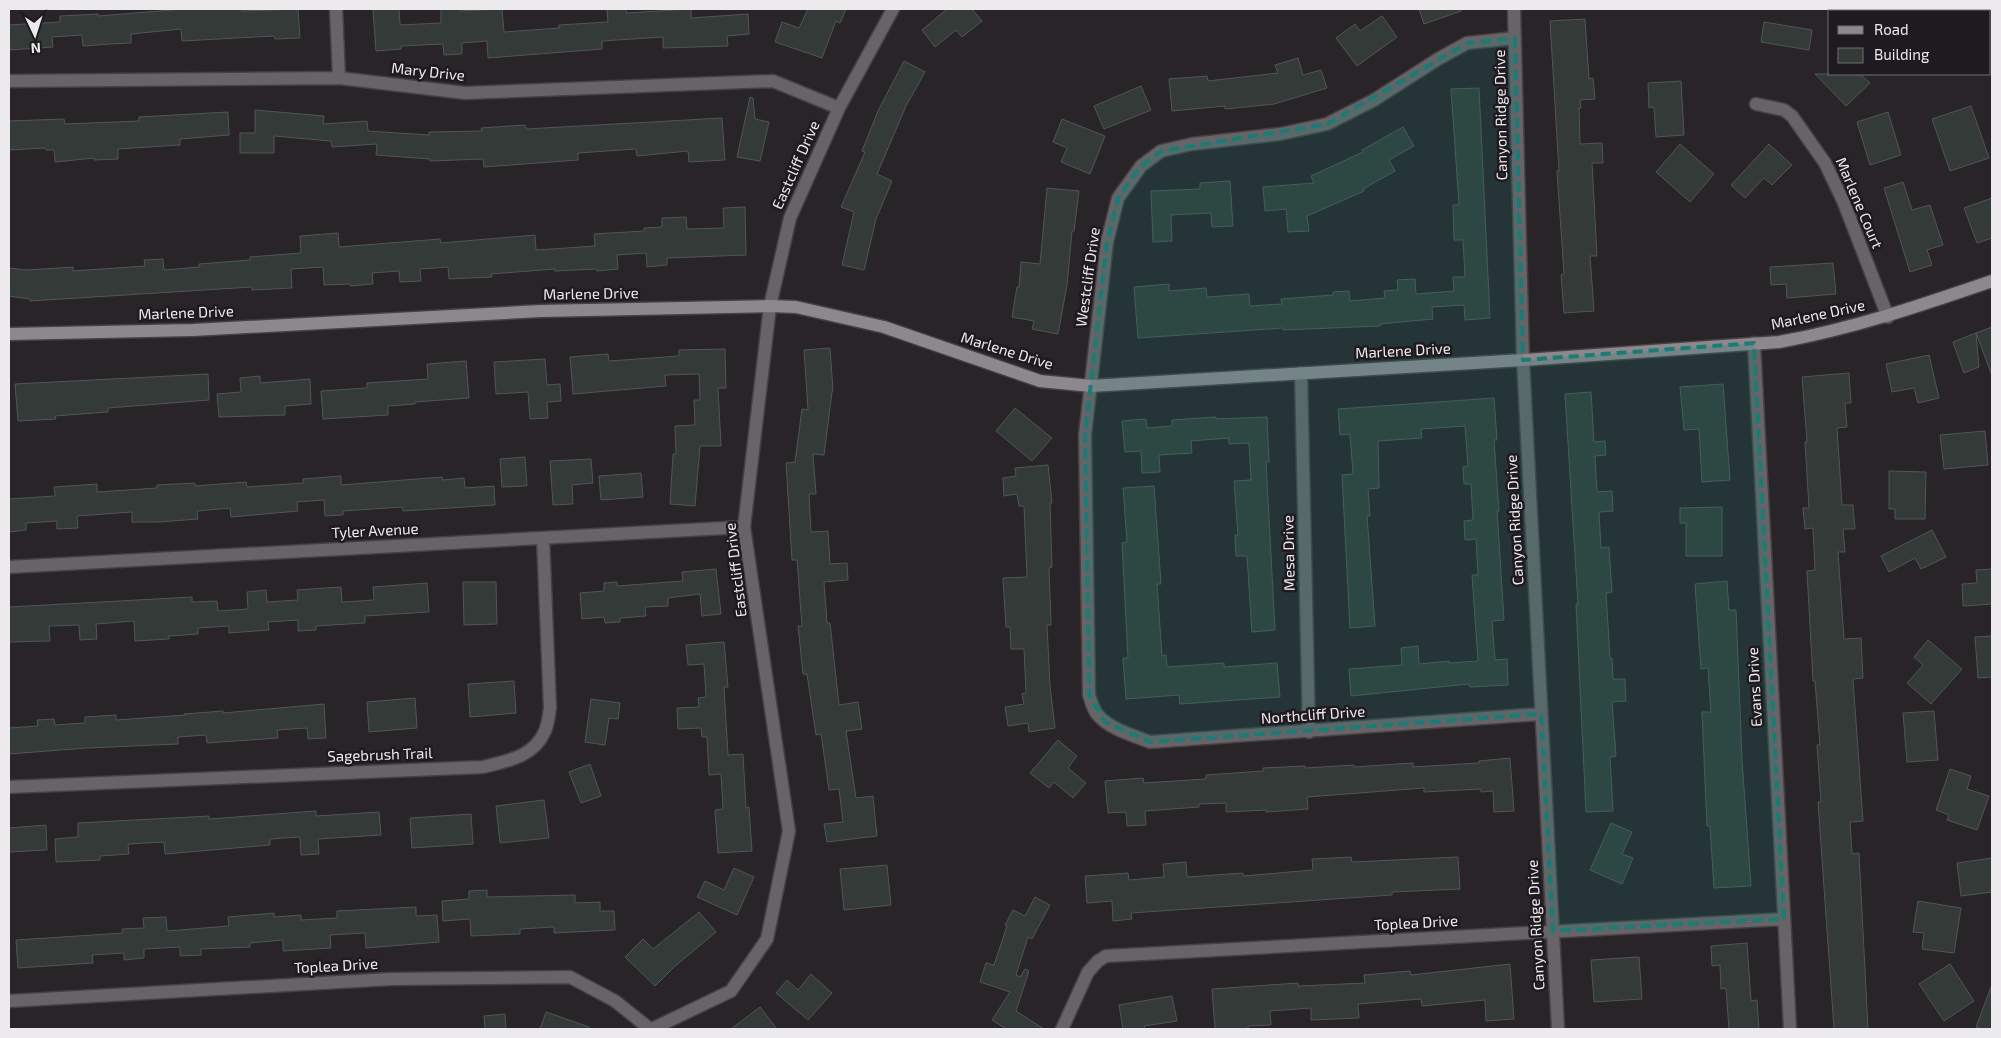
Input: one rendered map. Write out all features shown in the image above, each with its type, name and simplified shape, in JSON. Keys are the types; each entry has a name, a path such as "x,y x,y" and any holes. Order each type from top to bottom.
{"street":[{"path":"336,9 339,78"},
{"name":"Eastcliff Drive","path":"651,1029 731,991 767,939 789,831 744,527 770,306 790,218 840,108 893,9"},
{"name":"Canyon Ridge Drive","path":"1514,9 1523,360 1540,714 1558,1029"},
{"name":"Westcliff Drive","path":"1096,712 1089,696 1085,435 1107,242 1118,198 1140,166 1162,151 1192,144 1280,134 1327,124 1374,100 1438,59 1468,43 1515,38"},
{"name":"Mary Drive","path":"9,82 339,78 465,93 773,81 840,108"},
{"name":"Marlene Court","path":"1756,104 1784,110 1792,116 1825,163 1844,203 1888,317"},
{"name":"Marlene Drive","path":"9,334 193,330 541,311 796,307 884,327 1040,381 1090,386 1523,360 1778,342 1819,335 1888,317 1992,281"},
{"name":"Evans Drive","path":"1754,343 1790,1029"},
{"name":"Mesa Drive","path":"1301,373 1309,732"},
{"name":"Tyler Avenue","path":"9,567 744,527"},
{"name":"Sagebrush Trail","path":"9,786 483,767 517,758 536,746 545,731 550,708 543,538"},
{"name":"Northcliff Drive","path":"1096,712 1105,722 1150,742 1540,714"},
{"name":"Toplea Drive","path":"1062,1029 1077,1001 1088,972 1098,961 1106,956 1784,919"},
{"name":"Toplea Drive","path":"9,1001 391,979 570,977 615,1001 651,1029"}],"highlighted area":[{"path":"1515,38 1523,360 1754,343 1784,919 1553,931 1541,714 1150,742 1105,722 1089,695 1085,435 1107,242 1118,198 1141,166 1161,151 1327,124 1467,43"}],"building":[{"path":"184,9 242,9 242,11 298,9 300,38 275,39 274,36 182,41 181,29 131,34 131,43 83,46 82,35 52,37 53,47 10,50 9,25 60,22 60,16 98,14 98,16"},
{"path":"373,9 399,9 400,25 441,23 441,9 460,9 460,11 502,9 504,32 559,28 559,25 608,22 607,9 626,9 626,13 691,9 691,18 748,14 749,34 727,36 728,46 663,48 663,37 602,41 602,49 488,58 487,41 462,43 462,54 444,55 443,44 401,46 401,49 376,51"},
{"path":"808,9 846,9 840,23 836,21 822,58 775,42 782,22 799,28"},
{"path":"947,9 972,9 982,21 962,37 956,30 935,47 922,30"},
{"path":"1419,9 1461,9 1461,11 1424,24"},
{"path":"1382,16 1397,37 1357,66 1336,38 1355,24 1360,31"},
{"path":"1585,19 1589,79 1593,78 1595,99 1580,100 1580,144 1602,143 1603,163 1592,163 1597,256 1590,256 1594,311 1564,313 1561,275 1564,274 1550,21"},
{"path":"1764,22 1812,30 1809,50 1761,42"},
{"path":"1298,58 1303,75 1321,70 1327,88 1274,104 1225,109 1225,106 1172,111 1169,79 1207,76 1208,81 1278,73 1275,65"},
{"path":"904,61 925,72 906,106 877,174 892,181 876,219 864,270 842,265 854,212 841,207 865,152 862,151 878,111"},
{"path":"1815,74 1861,75 1870,83 1846,106"},
{"path":"1681,81 1684,135 1656,137 1654,107 1649,108 1648,83"},
{"path":"1141,86 1151,110 1104,129 1094,106"},
{"path":"1479,88 1490,318 1465,320 1464,305 1432,307 1433,319 1380,324 1380,326 1283,330 1283,328 1138,338 1134,287 1169,284 1169,291 1206,288 1207,297 1249,294 1250,306 1282,304 1281,299 1333,295 1333,292 1349,291 1350,301 1385,298 1384,291 1398,290 1397,280 1415,279 1416,294 1454,291 1453,277 1465,277 1463,240 1454,240 1453,205 1459,205 1451,89"},
{"path":"750,97 753,98 755,119 769,122 760,161 737,157"},
{"path":"1971,106 1989,158 1950,171 1932,119"},
{"path":"255,110 324,116 323,124 367,121 368,131 429,135 429,132 482,131 481,128 525,125 526,129 722,118 725,160 689,162 688,151 637,156 636,149 578,153 578,160 484,167 483,159 430,161 430,159 376,155 377,144 332,147 331,141 274,136 274,153 240,153 240,133 255,133"},
{"path":"228,112 229,135 180,139 180,145 118,149 118,159 94,160 94,158 55,162 54,150 46,150 45,148 9,150 9,121 64,119 65,124 139,121 139,117"},
{"path":"1888,112 1901,155 1870,165 1857,122"},
{"path":"1062,119 1105,136 1090,174 1061,162 1067,148 1053,142"},
{"path":"1403,127 1414,146 1389,160 1395,171 1363,189 1364,191 1307,216 1309,231 1288,232 1286,209 1265,211 1263,187 1314,183 1311,176 1363,152 1362,150"},
{"path":"1680,144 1714,174 1690,202 1656,172"},
{"path":"1769,144 1792,165 1772,185 1764,178 1745,198 1731,185"},
{"path":"1230,181 1233,226 1212,227 1211,213 1171,215 1172,241 1153,242 1151,191 1200,189 1200,183"},
{"path":"1903,182 1912,210 1930,205 1943,245 1927,250 1932,265 1910,272 1884,188"},
{"path":"1047,188 1079,191 1074,231 1072,231 1067,285 1058,334 1032,329 1034,321 1012,317 1017,287 1019,287 1021,262 1040,264"},
{"path":"1992,198 1992,238 1977,243 1964,208"},
{"path":"745,207 746,255 667,258 667,265 647,267 646,253 617,255 618,269 555,271 555,269 491,274 492,277 449,279 448,267 420,269 421,281 400,282 399,271 372,273 373,284 350,286 350,284 324,285 323,267 291,269 292,288 252,290 252,287 30,301 30,299 9,296 9,268 26,270 73,267 73,271 145,266 144,260 163,259 164,270 199,267 199,264 250,260 250,257 301,253 300,236 338,233 339,247 440,239 441,243 535,235 536,250 595,246 594,234 644,231 644,228 662,227 662,218 686,217 687,229 724,228 723,208"},
{"path":"1833,263 1836,294 1787,298 1786,284 1771,285 1770,267"},
{"path":"1992,327 1992,373 1991,373 1976,333"},
{"path":"1976,333 1979,367 1964,373 1953,342"},
{"path":"830,348 833,391 824,455 813,454 816,494 809,494 811,532 828,531 830,564 847,563 848,580 824,582 827,623 830,623 839,705 858,702 862,729 846,731 856,798 873,796 877,836 827,842 824,824 843,822 839,789 829,790 821,734 816,735 807,674 803,674 798,626 802,626 797,560 792,560 786,463 795,462 802,409 808,410 804,350"},
{"path":"725,349 726,388 718,388 721,446 700,446 695,506 670,504 673,454 676,454 675,426 695,425 694,400 700,400 699,374 665,375 666,386 573,394 570,357 608,354 609,361 679,356 679,350"},
{"path":"1929,355 1939,398 1918,403 1914,388 1892,392 1886,364"},
{"path":"545,359 547,385 560,384 561,401 547,402 548,418 530,419 528,392 496,394 494,362"},
{"path":"466,361 469,398 388,406 388,415 323,419 321,391 367,388 367,383 428,379 427,364"},
{"path":"1849,373 1851,403 1845,403 1847,427 1837,428 1842,505 1853,505 1855,529 1843,529 1845,552 1838,552 1844,639 1861,638 1863,678 1853,679 1863,821 1850,822 1852,854 1859,853 1868,1029 1834,1029 1818,802 1821,802 1817,745 1820,745 1815,681 1813,681 1807,571 1815,570 1813,528 1805,529 1803,508 1809,508 1805,442 1807,442 1802,377"},
{"path":"208,374 209,400 108,408 108,412 55,416 56,419 18,421 15,384"},
{"path":"260,376 260,383 310,379 311,404 285,406 285,415 219,417 217,394 241,392 240,378"},
{"path":"1723,384 1730,480 1702,482 1699,429 1684,430 1680,387"},
{"path":"1591,392 1594,442 1605,441 1606,455 1595,456 1597,492 1612,491 1613,511 1599,512 1601,548 1609,547 1612,592 1606,593 1610,658 1612,658 1613,679 1625,679 1626,701 1612,702 1616,756 1610,757 1613,811 1586,812 1576,604 1578,604 1565,394"},
{"path":"1494,398 1497,440 1494,440 1499,511 1497,511 1504,620 1492,621 1495,660 1507,659 1508,685 1470,687 1469,684 1351,696 1349,669 1402,665 1401,648 1418,646 1419,664 1478,661 1472,575 1478,575 1476,539 1465,540 1464,521 1473,520 1471,484 1464,484 1463,467 1468,466 1465,426 1421,429 1422,438 1378,441 1379,488 1368,489 1370,516 1367,516 1375,626 1350,628 1342,475 1353,474 1350,434 1340,435 1338,409"},
{"path":"1015,408 1052,438 1032,461 996,431"},
{"path":"1216,417 1216,419 1267,417 1269,462 1266,462 1275,630 1252,632 1247,556 1236,556 1235,535 1238,535 1234,481 1251,480 1249,443 1229,444 1229,438 1191,441 1192,453 1159,455 1160,472 1142,473 1141,451 1125,452 1122,421 1146,419 1147,428 1172,426 1172,420"},
{"path":"1985,431 1988,465 1944,469 1940,435"},
{"path":"525,457 527,486 502,487 500,459"},
{"path":"591,459 593,483 572,485 573,504 553,505 550,461"},
{"path":"1048,465 1052,503 1050,503 1052,567 1049,568 1051,625 1047,625 1050,686 1055,728 1029,732 1028,723 1008,726 1005,707 1024,704 1022,694 1026,693 1024,649 1011,649 1010,627 1006,627 1003,578 1027,577 1024,506 1019,506 1017,494 1004,496 1003,478 1016,476 1015,468"},
{"path":"1889,471 1926,472 1925,519 1895,519 1895,509 1889,509"},
{"path":"641,473 643,497 601,500 599,476"},
{"path":"341,476 341,485 442,477 443,480 464,478 465,488 494,486 495,505 403,511 402,507 343,511 343,515 325,516 324,500 297,502 298,511 231,517 230,508 197,511 198,519 159,522 132,522 132,512 77,516 78,528 57,529 57,521 26,523 26,530 9,532 9,499 55,496 54,487 97,484 97,492 157,488 157,485 195,483 195,486 246,482 247,487 303,483 303,479"},
{"path":"1154,486 1161,584 1157,584 1162,656 1166,655 1167,667 1224,663 1224,667 1277,663 1280,697 1180,704 1179,695 1126,699 1123,658 1128,658 1122,543 1127,542 1123,488"},
{"path":"1722,507 1722,556 1686,556 1686,523 1680,523 1680,508"},
{"path":"1932,530 1946,557 1921,569 1915,558 1889,572 1881,556"},
{"path":"716,569 721,614 702,616 700,594 668,598 668,606 645,607 646,616 620,618 620,622 605,623 604,617 582,619 580,593 604,591 604,583 617,582 617,586 683,581 682,572"},
{"path":"1992,569 1992,604 1963,606 1962,584 1977,583 1976,570"},
{"path":"1727,581 1729,610 1736,610 1742,760 1751,886 1714,888 1710,826 1707,826 1702,712 1711,712 1708,668 1701,669 1695,584"},
{"path":"463,582 496,582 497,624 464,625"},
{"path":"427,583 429,612 365,616 365,623 316,626 316,630 298,631 298,620 268,622 269,630 229,633 229,626 198,628 198,634 169,636 169,639 135,641 134,621 96,624 97,639 80,640 79,625 49,626 50,641 9,642 9,607 192,597 192,602 217,601 218,611 248,609 247,592 266,590 267,602 298,600 297,590 341,587 342,602 374,600 373,587"},
{"path":"1992,636 1992,677 1978,678 1975,637"},
{"path":"1928,640 1962,669 1931,704 1907,683 1923,665 1914,657"},
{"path":"724,642 728,687 724,687 728,755 743,754 746,808 749,807 752,851 718,853 715,810 723,809 721,774 709,775 707,737 702,737 701,728 678,729 677,708 699,707 698,698 706,697 704,664 688,665 686,645"},
{"path":"514,681 516,713 470,717 468,684"},
{"path":"415,698 417,728 369,732 367,702"},
{"path":"591,699 620,703 618,719 609,718 605,745 585,742"},
{"path":"324,704 326,738 308,739 307,728 277,730 278,738 207,743 206,735 178,737 178,744 9,754 9,728 38,726 37,720 54,719 55,725 85,723 85,717 116,715 116,720"},
{"path":"1934,711 1938,760 1907,762 1903,713"},
{"path":"1058,740 1077,756 1068,768 1086,783 1073,798 1054,782 1049,788 1030,773"},
{"path":"1510,758 1514,811 1494,812 1493,791 1481,792 1481,789 1424,792 1424,788 1307,797 1308,809 1226,812 1226,803 1199,804 1199,807 1145,811 1146,825 1127,826 1126,812 1108,813 1105,781 1143,778 1144,783 1206,779 1206,775 1263,771 1263,768 1354,765 1354,767 1413,763 1413,767 1479,763 1479,761"},
{"path":"590,764 601,796 581,803 569,772"},
{"path":"1950,769 1971,776 1967,789 1989,796 1977,830 1947,820 1949,815 1936,810"},
{"path":"544,800 549,838 500,843 496,806"},
{"path":"316,811 316,816 379,812 381,835 318,839 319,854 301,855 300,837 270,839 270,845 165,854 164,842 128,844 129,854 100,856 100,860 56,862 55,839 78,837 78,823 209,816 209,819"},
{"path":"471,814 473,844 412,848 410,818"},
{"path":"1611,823 1632,832 1622,854 1633,858 1622,884 1590,870"},
{"path":"46,825 47,850 9,852 9,828"},
{"path":"1351,857 1352,862 1458,857 1460,889 1392,892 1392,895 1131,913 1132,919 1113,921 1112,901 1087,903 1085,876 1128,873 1129,880 1164,877 1163,864 1186,862 1187,877 1243,873 1243,876 1313,870 1312,859"},
{"path":"1992,858 1992,892 1961,896 1957,863"},
{"path":"887,865 891,905 844,910 840,869"},
{"path":"734,868 754,877 737,915 697,897 705,881 724,890"},
{"path":"487,890 487,897 575,895 575,903 600,902 600,911 614,911 615,930 554,933 554,927 520,929 520,934 471,936 470,919 443,921 442,901 469,899 469,891"},
{"path":"1035,897 1050,905 1032,939 1028,937 1016,975 1020,977 1025,969 1029,971 1016,1011 1044,1029 1006,1029 992,1020 1010,992 980,982 986,963 994,965 1007,926 1005,925 1013,910 1025,916"},
{"path":"1918,901 1961,908 1954,953 1922,949 1924,933 1913,932"},
{"path":"416,907 416,916 437,915 439,942 366,948 365,933 330,935 331,948 283,951 283,940 250,943 250,947 201,949 201,955 180,956 180,947 144,949 144,958 124,960 124,953 92,955 93,963 18,968 16,940 123,933 122,929 144,928 143,918 166,917 167,931 229,926 228,917 274,913 274,917 301,915 301,920 337,918 337,911"},
{"path":"699,912 716,932 674,967 655,986 625,957 643,939 653,949"},
{"path":"1747,943 1751,1001 1757,1000 1759,1029 1729,1029 1726,988 1721,989 1720,965 1712,966 1711,946"},
{"path":"1639,957 1642,999 1594,1002 1591,960"},
{"path":"1510,964 1514,1019 1486,1021 1485,1000 1422,1006 1421,999 1358,1004 1359,1018 1311,1020 1311,1008 1270,1011 1271,1025 1248,1026 1248,1029 1215,1029 1212,989 1298,983 1298,986 1365,983 1364,975 1410,971 1411,975"},
{"path":"1950,964 1974,1001 1944,1021 1919,984"},
{"path":"811,974 832,993 808,1020 776,993 787,980 798,990"},
{"path":"1991,987 1992,1029 1983,1029 1976,1027"},
{"path":"1172,996 1177,1021 1144,1026 1145,1029 1123,1029 1119,1005"},
{"path":"760,1007 777,1029 731,1029"},
{"path":"546,1012 589,1027 589,1029 540,1029"},
{"path":"505,1014 506,1029 485,1029 484,1016"}]}
